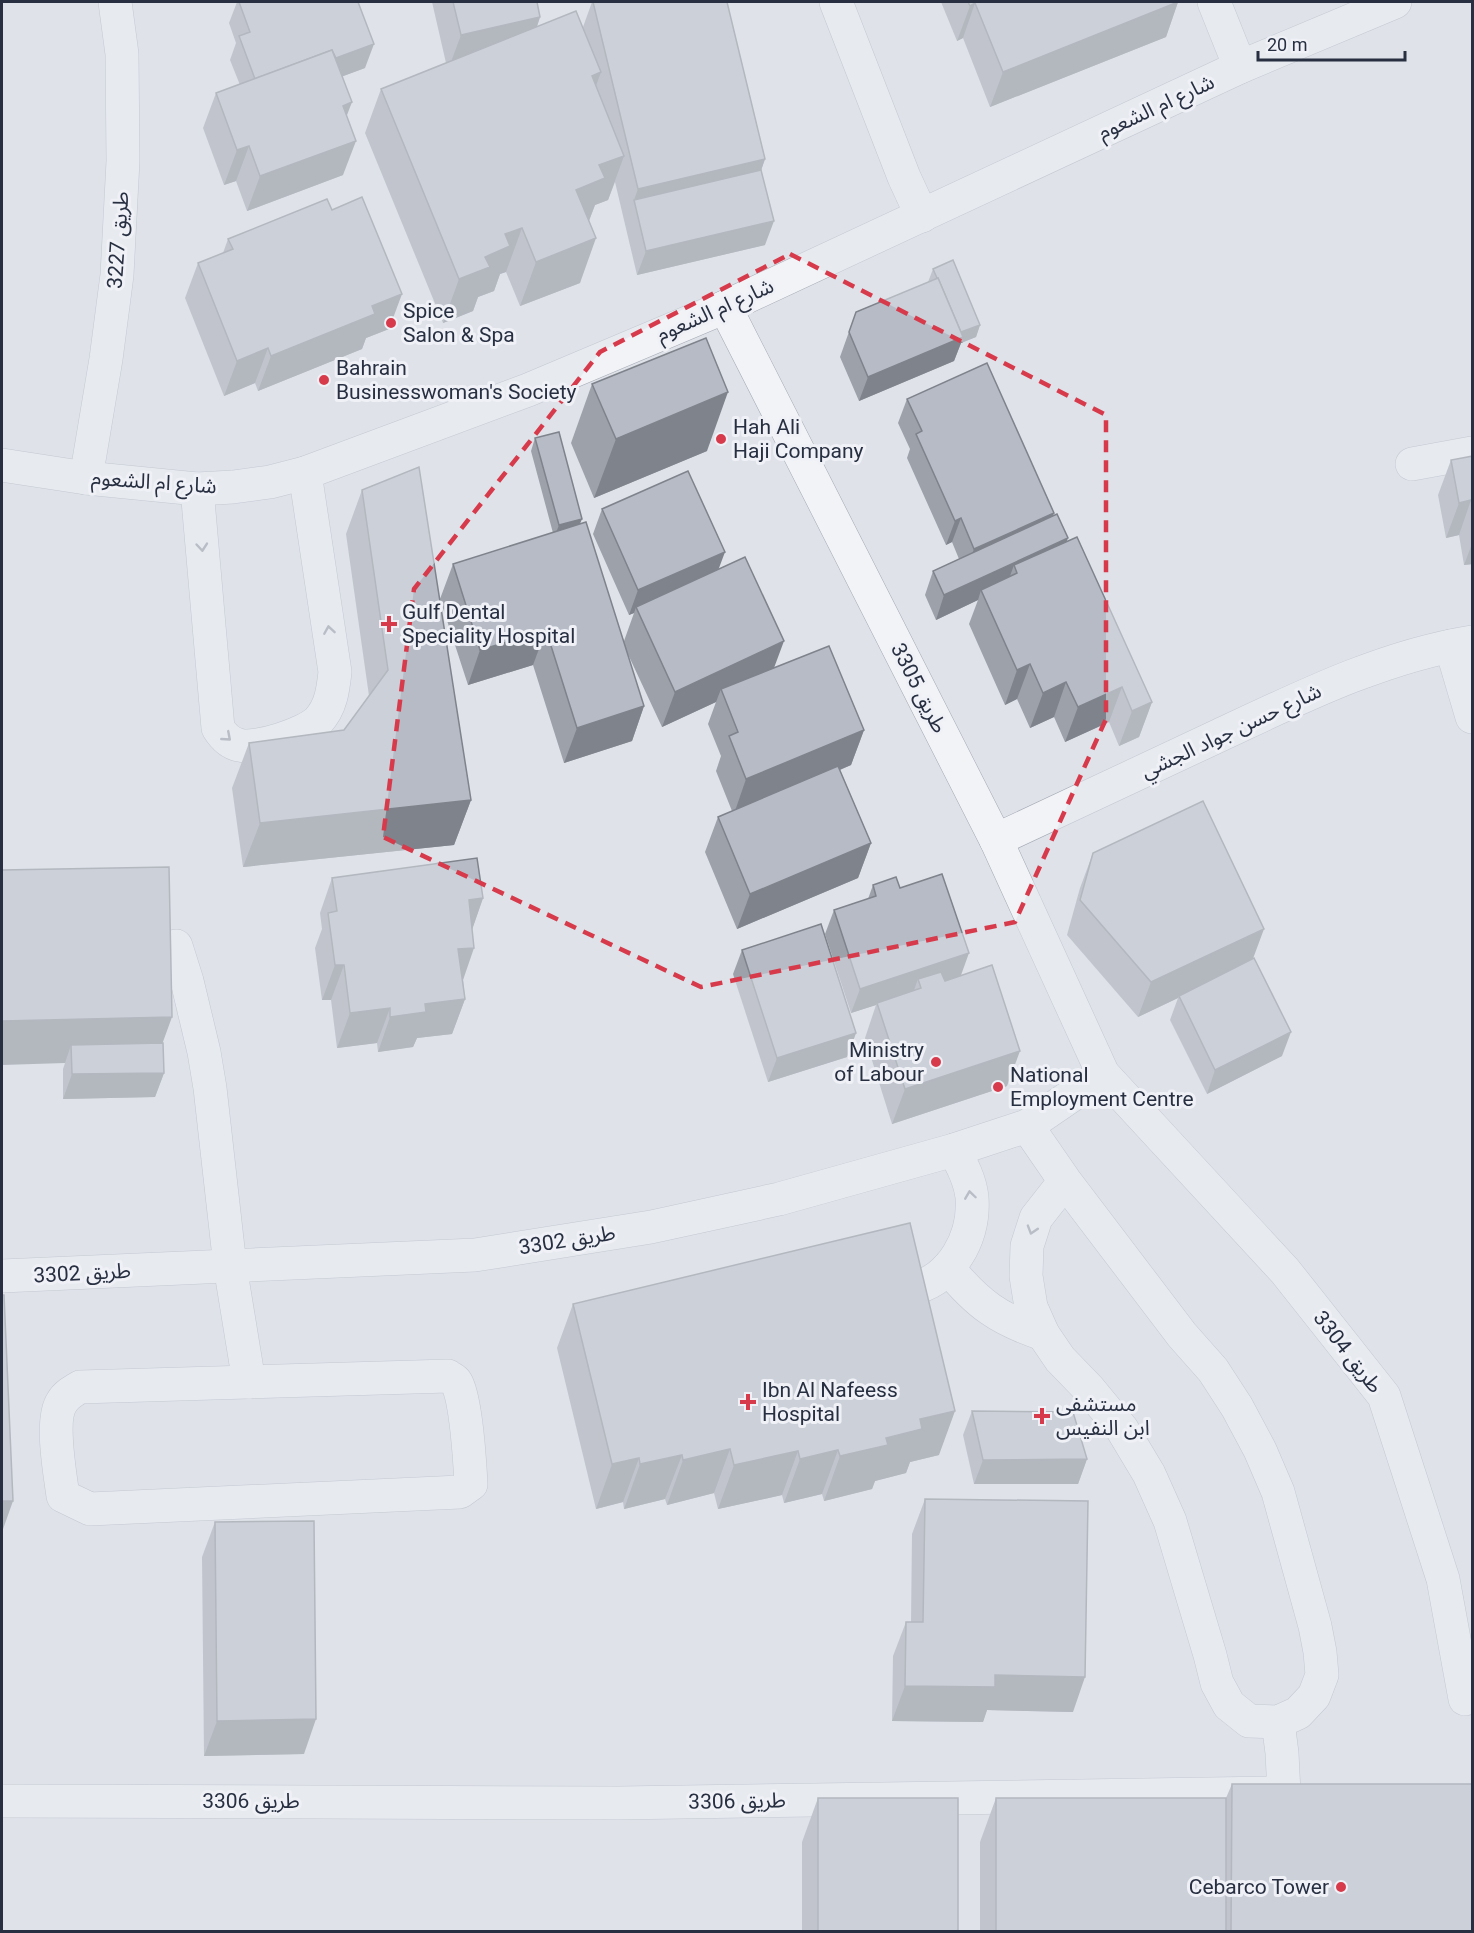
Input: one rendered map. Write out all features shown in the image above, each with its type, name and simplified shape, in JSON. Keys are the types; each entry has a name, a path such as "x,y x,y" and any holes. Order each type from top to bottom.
{"street":[{"name":"طريق 3227","path":"86,477 106,359 117,274 123,161 122,54 115,2"},
{"path":"836,2 904,177 922,216"},
{"path":"1214,2 1240,68"},
{"name":"شارع ام الشعوم","path":"2,465 197,489 270,482 305,473 528,390 725,307 1240,68 1395,2"},
{"name":"طريق 3305","path":"725,307 996,840 1103,1074"},
{"path":"1413,464 1473,453"},
{"path":"197,489 218,728 230,741 239,746 250,746 298,734 310,728 320,719 333,693 335,672 305,473"},
{"path":"1462,644 1473,717"},
{"name":"شارع حسن جواد الجشي","path":"996,840 1311,693 1387,664 1462,644"},
{"path":"176,946 204,1052 230,1266 249,1382"},
{"name":"طريق 3302","path":"2,1276 475,1255 651,1227 779,1199 954,1150 1027,1126 1103,1074"},
{"name":"طريق 3304","path":"1103,1074 1285,1271 1384,1396 1443,1578 1465,1699"},
{"path":"1027,1126 1065,1181 1182,1335 1213,1370 1242,1416 1278,1492 1315,1626 1322,1675 1314,1696 1298,1713 1278,1722 1249,1721 1229,1705 1217,1683 1170,1521 1149,1474 1122,1429 1089,1389 1060,1359 1043,1334 1031,1306 1026,1276 1027,1246 1036,1218 1065,1181"},
{"path":"912,1289 925,1286 938,1279 948,1268 963,1247 971,1223 972,1197 966,1173 954,1150"},
{"path":"948,1268 967,1291 990,1311 1015,1324 1043,1334"},
{"path":"448,1376 456,1382 461,1393 471,1484 460,1492 90,1509 63,1496 56,1416 61,1402 69,1393 80,1387 249,1382 448,1376"},
{"path":"1278,1722 1284,1793"},
{"name":"طريق 3306","path":"2,1801 618,1803 809,1816 913,1798 1010,1796 1236,1808 1284,1793 1319,1793"},
{"path":"1010,1796 1010,1831"},
{"path":"912,1831 913,1798"}],"highlighted area":[{"path":"790,254 1106,415 1106,719 1015,922 701,987 383,837 414,589 600,352"}],"building":[{"path":"239,2 358,2 374,44 336,58 332,50 255,79 239,36 250,32"},
{"path":"453,2 537,2 540,17 461,35"},
{"path":"593,2 727,2 765,159 638,189"},
{"path":"968,2 1178,2 1003,72 975,3 970,6"},
{"path":"576,11 601,72 592,76 624,156 599,165 605,178 576,190 596,238 536,262 522,228 505,234 510,246 485,257 490,267 459,279 381,89"},
{"path":"332,50 352,102 343,106 356,141 260,176 249,146 237,150 216,93"},
{"path":"761,170 774,221 646,251 634,200"},
{"path":"362,197 402,294 372,306 375,314 271,356 268,348 237,361 198,263 233,249 228,239 327,199 332,210"},
{"path":"953,260 980,325 961,332 933,269"},
{"path":"938,278 963,337 868,377 849,332 856,312"},
{"path":"706,338 728,392 616,439 592,384"},
{"path":"987,363 1054,513 974,549 961,518 955,521 916,434 922,431 907,399"},
{"path":"559,432 582,519 559,525 535,438"},
{"path":"1473,456 1473,507 1471,500 1459,503 1451,460"},
{"path":"419,467 471,800 260,823 249,743 344,730 388,670 362,490"},
{"path":"688,471 725,552 638,590 602,509"},
{"path":"1057,514 1068,538 944,595 933,571"},
{"path":"586,522 644,706 577,728 546,630 480,650 453,564"},
{"path":"1077,537 1152,702 1132,711 1122,687 1078,707 1066,682 1043,693 1030,664 1017,670 981,590 1017,573 1014,565"},
{"path":"745,557 784,641 675,692 636,607"},
{"path":"829,646 864,730 746,779 729,736 738,732 721,689"},
{"path":"838,766 871,843 750,894 718,817"},
{"path":"1203,801 1264,929 1151,982 1080,900 1093,853"},
{"path":"477,858 483,898 469,900 474,948 458,949 465,999 425,1004 426,1012 390,1017 390,1008 350,1013 344,965 335,965 328,913 337,911 332,878"},
{"path":"169,867 172,1017 2,1021 2,870"},
{"path":"942,874 969,953 860,989 834,910 876,896 873,885 896,877 900,888"},
{"path":"821,924 856,1033 777,1058 742,950"},
{"path":"1254,958 1291,1032 1215,1070 1179,996"},
{"path":"992,965 1020,1051 905,1089 877,1003 921,988 918,979 941,972 945,981"},
{"path":"163,1043 164,1073 72,1074 71,1045"},
{"name":"Ibn Al Nafeess Hospital","path":"910,1223 955,1411 920,1419 922,1429 886,1438 888,1445 840,1456 838,1450 800,1459 798,1451 734,1465 730,1449 683,1460 682,1455 640,1464 639,1458 612,1464 573,1304"},
{"path":"2,1295 4,1295 13,1501 2,1501"},
{"path":"972,1411 1073,1412 1087,1459 983,1460"},
{"path":"925,1499 1088,1501 1085,1677 995,1675 995,1687 905,1686 906,1622 923,1622"},
{"path":"314,1521 316,1719 217,1721 215,1522"},
{"name":"Cebarco Tower","path":"1232,1784 1473,1784 1473,1932 1231,1932"},
{"path":"818,1798 958,1798 958,1932 818,1932"},
{"path":"996,1798 1226,1798 1226,1932 996,1932"}],"place":[{"name":"Spice Salon & Spa","path":"391,323"},
{"name":"Bahrain Businesswoman's Society","path":"324,380"},
{"name":"Hah Ali Haji Company","path":"721,439"},
{"name":"Gulf Dental Speciality Hospital","path":"389,624"},
{"name":"Ministry of Labour","path":"936,1062"},
{"name":"National Employment Centre","path":"998,1087"},
{"name":"Ibn Al Nafeess Hospital","path":"748,1402"},
{"name":"مستشفى ابن النفيس","path":"1042,1416"},
{"name":"Cebarco Tower","path":"1341,1887"}]}
